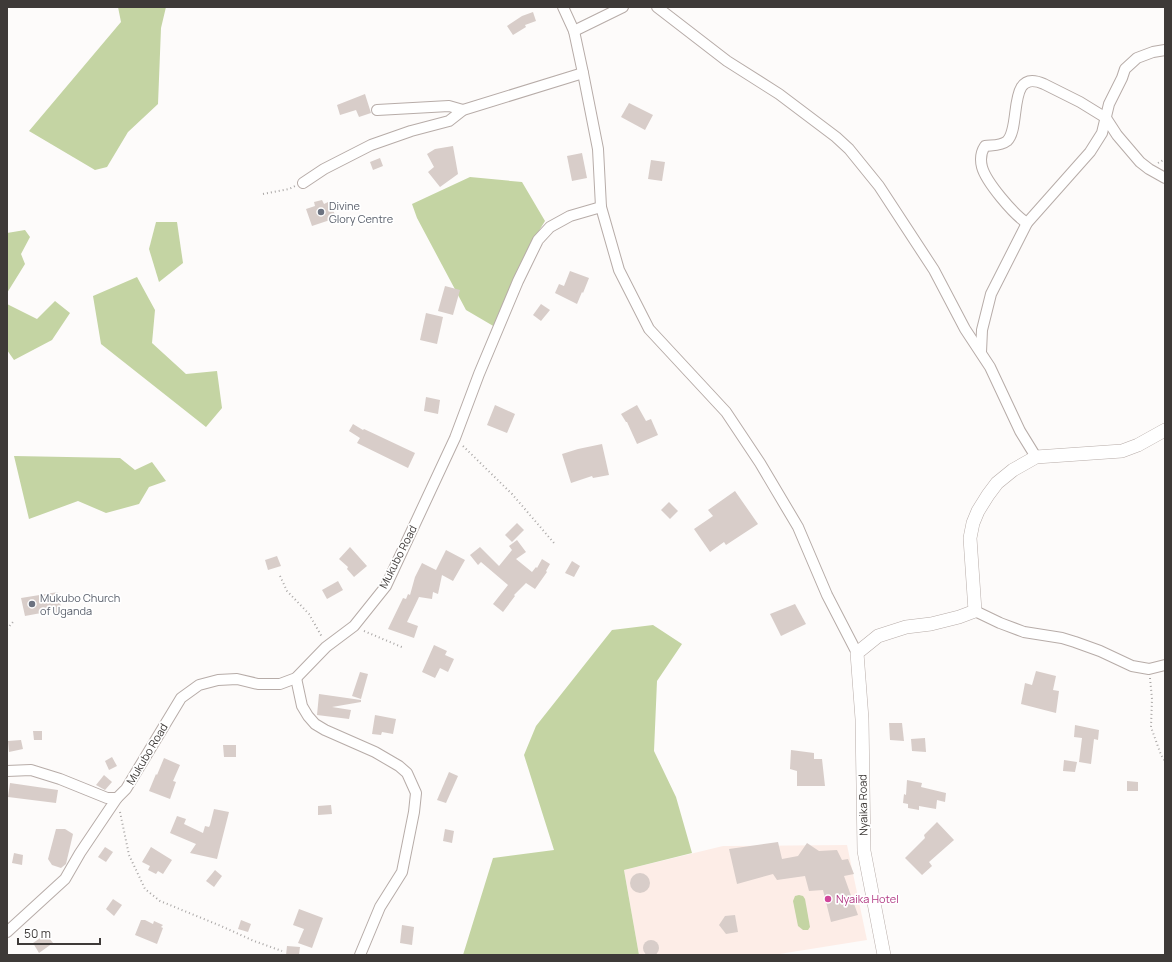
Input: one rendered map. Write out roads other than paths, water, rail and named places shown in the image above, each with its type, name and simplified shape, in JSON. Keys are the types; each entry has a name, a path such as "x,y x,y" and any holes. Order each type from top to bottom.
{"street":[{"path":"563,7 574,31 583,73 598,149 601,208 619,270 649,329 726,412 760,464 798,527 827,595 857,653 878,636 906,627 931,624 975,611 1024,632 1062,638 1100,651 1132,666 1149,669 1165,666"},
{"path":"574,31 623,7"},
{"path":"657,7 727,61 778,94 836,137 849,149 879,186 930,264 965,329 981,352 1005,396 1020,431 1036,457"},
{"path":"981,352 982,330 991,294 1027,223 1090,152 1102,133 1109,104 1125,69 1137,58 1153,52 1165,50"},
{"path":"303,182 324,169 372,145 449,121 463,110 583,73"},
{"path":"1027,223 1021,220 985,175 982,152 985,146 1000,144 1007,141 1012,132 1018,93 1023,85 1029,81 1039,82 1080,102 1106,118 1117,135 1140,162 1165,178"},
{"path":"377,110 449,106 463,110"},
{"name":"Mukubo Road","path":"7,932 65,879 80,853 117,798 126,789 181,698 199,685 218,680 237,679 258,684 280,684 296,678 326,647 354,626 386,586 455,438 479,374 518,281 538,240 550,227 570,216 601,208"},
{"path":"975,611 970,538 973,523 978,511 997,483 1013,470 1036,457 1122,451 1138,445 1165,430"},
{"name":"Nyaika Road","path":"857,653 862,719 864,850 884,955"},
{"path":"296,678 302,706 315,724 325,730 375,752 399,766 407,773 416,793 414,812 402,872 380,907 360,955"},
{"path":"7,771 31,770 60,778 107,798 117,798"}],"place":[{"name":"Divine Glory Centre","path":"321,212"},
{"name":"Mukubo Church of Uganda","path":"32,604"},
{"name":"Nyaika Hotel","path":"828,899"}]}
